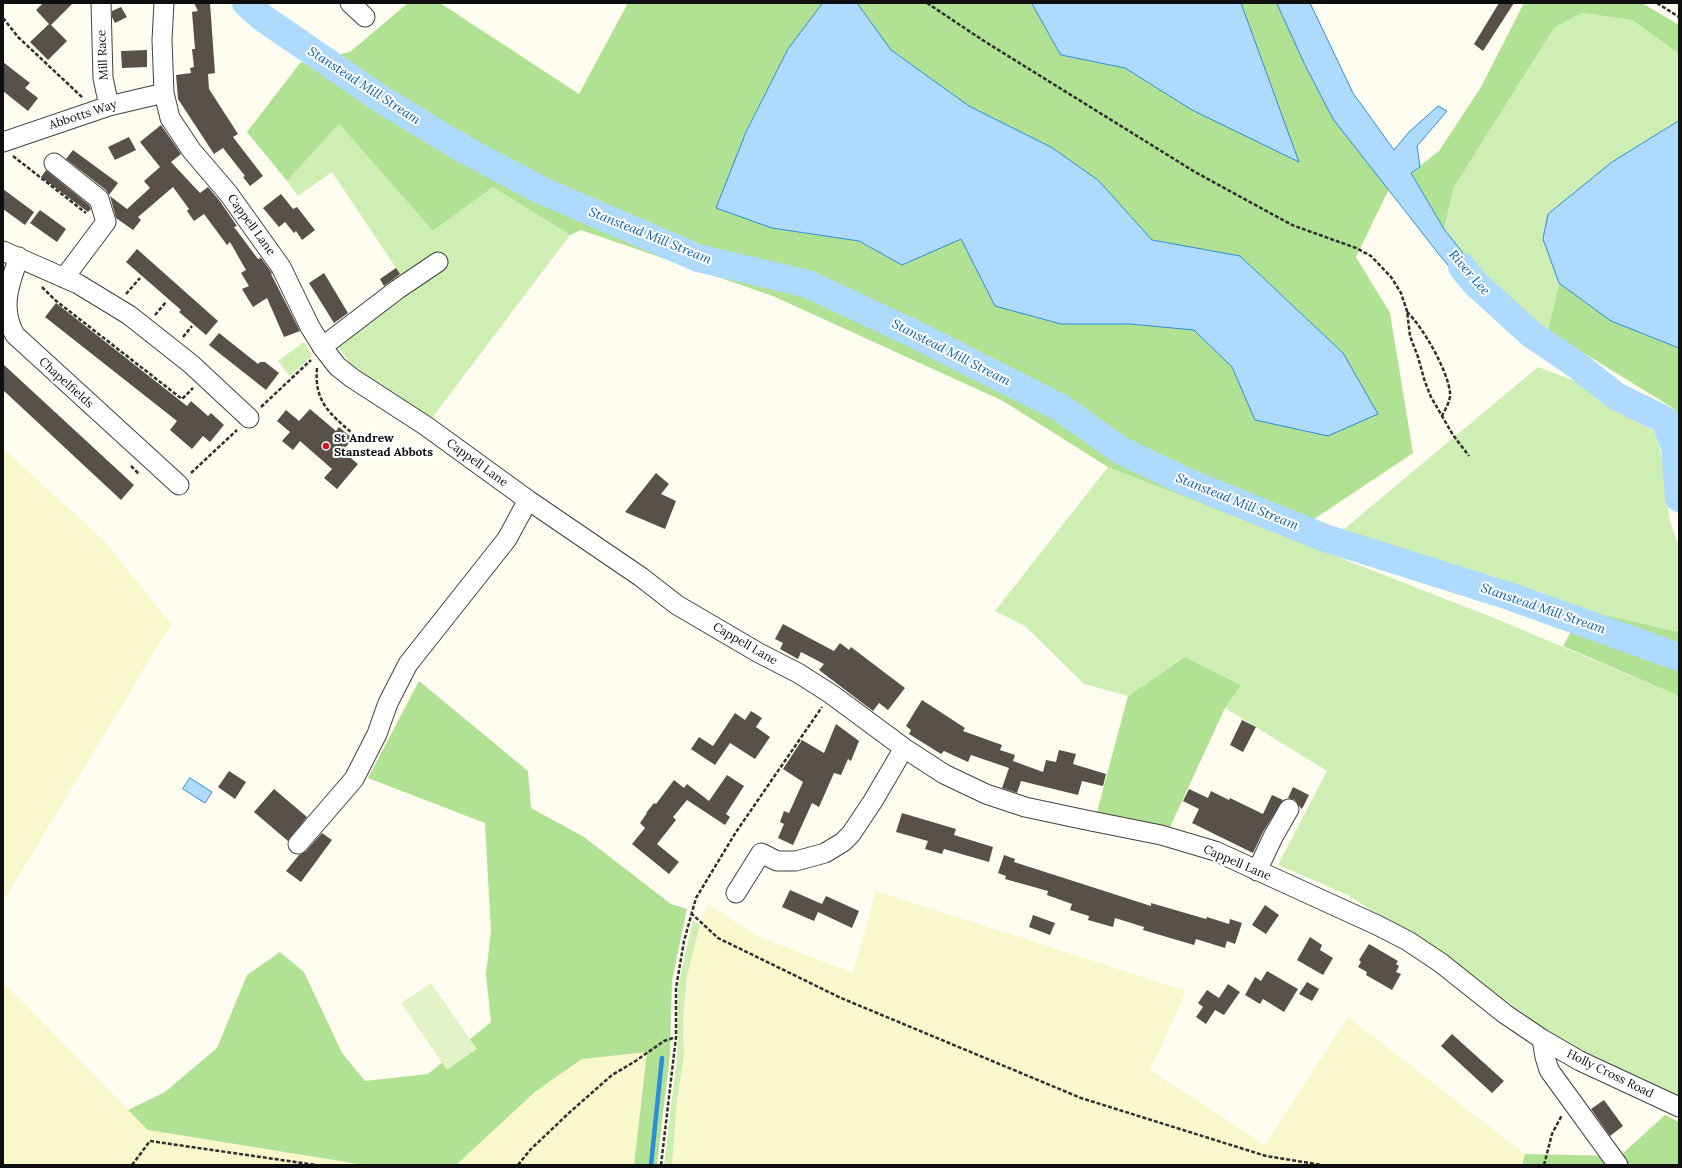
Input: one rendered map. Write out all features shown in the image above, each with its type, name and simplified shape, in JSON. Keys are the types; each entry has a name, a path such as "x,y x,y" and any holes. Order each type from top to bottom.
{"street":[{"name":"Mill Race","path":"101,3 103,108"},
{"name":"Cappell Lane","path":"164,3 162,40 164,93 170,118 192,151 228,193 281,267 310,327 324,349 337,366 352,378 426,426 528,500 641,577 677,605 758,653 798,673 831,694 904,748 944,774 994,797 1025,807 1168,836 1215,852 1379,926 1408,941 1441,963 1505,1014 1542,1039"},
{"path":"350,3 365,17"},
{"name":"Abbotts Way","path":"6,147 103,108 164,93"},
{"path":"54,162 99,199 106,222 64,278"},
{"name":"Chapelfields","path":"179,485 14,335 8,324 4,307 11,254 78,284 130,315 191,364 249,418"},
{"path":"324,349 398,289 438,262"},
{"path":"298,844 354,778 376,734 388,703 408,664 507,539 528,500"},
{"path":"736,893 761,853 777,860 796,861 825,853 843,842 851,834 869,807 904,748"},
{"path":"1257,871 1273,837 1289,809"},
{"path":"1542,1039 1549,1070 1570,1101 1618,1165"},
{"name":"Holly Cross Road","path":"1542,1039 1580,1061 1679,1107"}],"path":[{"path":"927,3 984,41 1195,172 1292,225 1356,248 1371,256 1391,277 1401,293 1407,311 1410,336 1425,382 1453,435 1469,456"},
{"path":"1657,3 1679,17"},
{"path":"3,18 18,37 103,108"},
{"path":"6,147 85,213 106,222"},
{"path":"122,298 140,278"},
{"path":"40,286 55,300 182,399 196,385"},
{"path":"152,319 166,302"},
{"path":"1407,311 1417,321 1447,377 1451,395 1442,416"},
{"path":"180,341 192,326"},
{"path":"324,349 317,369 317,382 321,400 332,416 352,433"},
{"path":"661,1165 676,1037 676,988 684,941 691,913 703,884 736,832 831,694"},
{"path":"691,913 718,938 841,998 1081,1098 1266,1156 1322,1165"},
{"path":"518,1165 530,1150 612,1075 664,1042 676,1037"},
{"path":"1544,1165 1552,1134 1570,1101"},
{"path":"132,1165 150,1141 316,1165"}],"shaded area":[{"path":"3,448 104,541 171,624 3,902"},
{"path":"876,891 1186,991 1150,1070 1265,1145 1348,1017 1525,1154 1522,1165 672,1165 677,1101 684,1055 683,1019 687,976 700,925 708,904 757,936 853,973"},
{"path":"3,982 148,1130 365,1165 3,1165"},
{"path":"647,1052 634,1165 456,1165 536,1091 582,1059"}],"green space":[{"path":"408,3 440,3 579,94 628,3 823,3 788,49 746,132 772,228 859,241 902,265 961,239 995,306 1130,324 1194,330 1232,367 1255,420 1343,353 1240,256 1152,240 1098,180 1051,147 969,106 891,50 857,3 1032,3 1061,55 1125,68 1192,110 1298,161 1241,3 1277,3 1305,65 1333,119 1389,189 1356,257 1390,313 1413,453 1287,537 1108,467 1003,401 773,296 581,230 570,235 493,187 433,231 339,124 287,181 247,132 300,63 350,52"},
{"path":"1524,3 1642,3 1679,25 1679,57 1678,53 1632,20 1582,13 1554,28 1454,187 1444,229 1411,173 1439,151 1481,87"},
{"path":"1582,13 1632,20 1678,53 1679,121 1612,162 1543,239 1559,283 1548,331 1493,291 1444,229 1454,187 1554,28"},
{"path":"339,124 433,231 493,187 570,235 429,422 350,363 330,336 386,289 380,279 396,268 332,172 298,196 287,181"},
{"path":"1559,283 1611,321 1679,348 1679,424 1673,408 1548,331"},
{"path":"304,342 312,356 290,376 278,361"},
{"path":"1538,367 1580,383 1657,433 1664,470 1670,522 1679,547 1679,632 1583,610 1343,530"},
{"path":"1108,467 1499,620 1679,696 1679,1097 1620,1072 1549,1032 1512,1005 1348,895 1278,865 1327,771 1225,708 1240,684 1185,657 1128,696 1084,684 1025,626 995,611"},
{"path":"1583,610 1679,632 1679,696 1563,646"},
{"path":"1185,657 1241,685 1225,708 1170,827 1097,812 1128,696"},
{"path":"419,681 528,771 531,808 584,837 671,904 687,909 672,981 670,1054 657,1165 634,1165 647,1052 582,1059 536,1091 456,1165 365,1165 148,1130 128,1110 165,1092 217,1048 247,975 280,952 304,972 342,1053 365,1081 428,1074 491,1022 486,974 491,931 485,823 368,778"},
{"path":"693,920 700,925 687,976 683,1019 684,1055 677,1101 672,1165 664,1165 677,1057 678,986"},
{"path":"431,983 477,1049 447,1070 401,1003"},
{"path":"1665,1115 1679,1122 1679,1165 1522,1165 1525,1154 1620,1156"}],"water":[{"path":"823,3 857,3 891,50 969,106 1051,147 1098,180 1152,240 1240,256 1343,353 1378,414 1328,436 1255,420 1232,367 1194,330 1130,324 1061,324 995,306 961,239 902,265 859,241 772,228 716,208 746,132 788,49"},
{"path":"1032,3 1241,3 1299,162 1192,110 1125,68 1061,55"},
{"path":"1277,3 1310,3 1353,93 1394,150 1409,132 1438,106 1447,111 1417,146 1420,167 1411,173 1444,229 1493,291 1479,303 1333,119 1305,65"},
{"path":"1679,121 1679,348 1611,321 1559,283 1543,239 1548,214 1612,162"},
{"path":"190,778 212,792 205,803 183,789"}],"building":[{"path":"43,3 73,3 51,25 67,41 48,60 30,42 49,24 36,10"},
{"path":"194,3 210,3 215,73 208,74 209,89 238,134 233,137 263,176 250,186 243,177 245,176 223,148 214,154 178,99 176,75 191,73 190,68 194,67 192,49 195,49 192,12 198,11"},
{"path":"1499,3 1514,3 1483,51 1474,44"},
{"path":"121,7 127,17 115,23 112,17 112,11"},
{"path":"147,50 147,67 122,68 121,51"},
{"path":"3,62 30,83 25,88 38,98 28,111 3,91"},
{"path":"161,125 181,154 171,162 200,193 208,187 219,200 237,226 234,227 258,259 261,258 272,273 271,274 300,331 284,337 267,298 253,307 242,289 249,286 241,273 246,270 230,242 227,245 204,214 194,221 187,211 189,209 173,187 138,217 141,220 133,230 116,218 110,196 127,209 150,188 144,181 160,167 140,142"},
{"path":"129,137 136,150 115,160 108,147"},
{"path":"73,150 118,183 109,195 106,190 66,159"},
{"path":"46,170 89,205 91,209 88,212 41,177"},
{"path":"3,189 34,212 25,225 3,209"},
{"path":"281,194 293,209 297,207 315,230 302,240 296,231 294,233 285,222 279,227 263,208"},
{"path":"40,210 66,229 57,242 30,223"},
{"path":"137,249 218,321 206,335 179,312 181,310 126,262"},
{"path":"396,268 400,274 384,286 380,279"},
{"path":"324,273 348,313 334,323 309,283"},
{"path":"56,303 187,406 191,401 208,416 211,413 224,425 210,442 203,436 192,449 170,430 177,421 45,317"},
{"path":"219,333 258,364 260,362 265,362 279,373 266,390 209,345"},
{"path":"3,364 134,485 121,500 3,390"},
{"name":"St Andrew Stanstead Abbots","path":"310,409 336,431 339,427 353,439 342,451 358,464 337,489 324,478 332,469 300,441 293,450 282,441 290,432 277,421 286,410 299,421"},
{"path":"656,473 669,484 661,494 676,501 665,529 625,512"},
{"path":"783,624 834,651 840,643 849,650 851,647 905,688 888,710 879,703 873,711 819,670 824,664 801,652 798,659 780,649 783,643 775,639"},
{"path":"922,700 965,728 963,731 1002,745 1000,750 1015,755 1013,761 1043,772 1046,760 1056,762 1059,750 1076,754 1073,764 1106,774 1103,786 1082,781 1078,795 1021,781 1017,793 1002,788 1009,768 971,755 968,762 944,751 941,754 909,734 911,730 906,726"},
{"path":"751,711 762,718 756,727 770,737 755,759 730,743 715,765 691,749 699,737 713,746 735,713 745,720"},
{"path":"1242,720 1256,727 1243,752 1230,745"},
{"path":"836,724 859,741 851,761 848,759 841,775 834,773 819,807 812,803 793,845 778,838 784,824 780,822 784,811 789,813 803,782 783,769 802,740 824,753"},
{"path":"229,771 246,782 235,799 218,787"},
{"path":"727,775 744,786 726,814 730,817 725,825 687,800 673,817 676,820 657,844 679,862 669,874 632,844 645,828 640,823 646,813 654,803 656,804 674,780 684,788 687,784 709,801"},
{"path":"1293,787 1309,795 1302,809 1295,800 1288,798"},
{"path":"274,789 307,817 288,841 254,812"},
{"path":"1189,789 1208,798 1211,791 1229,800 1230,798 1263,814 1272,795 1283,800 1263,832 1253,853 1192,823 1199,809 1183,801"},
{"path":"902,813 956,829 954,835 993,847 989,862 944,849 942,854 925,849 928,841 896,832"},
{"path":"322,833 332,840 301,882 286,871 299,855 306,851"},
{"path":"1004,855 1015,859 1014,862 1151,906 1151,903 1229,924 1230,919 1242,923 1235,944 1227,941 1225,948 1196,939 1194,945 1143,930 1144,927 1115,918 1113,927 1088,920 1089,916 1070,910 1072,904 1047,895 1048,891 1005,879 1006,876 998,873"},
{"path":"790,890 822,904 826,896 859,911 852,928 818,912 814,921 782,907"},
{"path":"1265,905 1279,915 1266,934 1252,925"},
{"path":"1033,915 1055,923 1050,935 1029,927"},
{"path":"1310,937 1322,945 1320,950 1333,958 1323,975 1297,960"},
{"path":"1369,944 1398,961 1396,964 1399,966 1396,972 1401,974 1392,990 1366,975 1367,972 1358,967 1361,962 1359,960"},
{"path":"1267,971 1298,989 1284,1012 1263,999 1260,1004 1245,995 1255,977 1261,981"},
{"path":"1307,982 1319,989 1312,1001 1299,994"},
{"path":"1228,984 1240,992 1224,1015 1215,1010 1206,1024 1196,1017 1203,1007 1198,1003 1207,990 1219,998"},
{"path":"1452,1034 1504,1081 1492,1093 1441,1046"},
{"path":"1604,1100 1623,1126 1610,1136 1591,1109"}],"waterway":[{"name":"Stanstead Mill Stream","path":"246,3 263,18 381,99 465,150 543,191 698,258 808,284 908,331 1061,408 1120,450 1187,482 1325,538 1509,596 1679,657"},
{"name":"River Lee","path":"1462,267 1475,283 1531,334 1578,366 1616,396 1665,420 1675,447 1679,498"},
{"path":"651,1165 662,1058"}],"place":[{"name":"St Andrew Stanstead Abbots","path":"326,446"}]}
